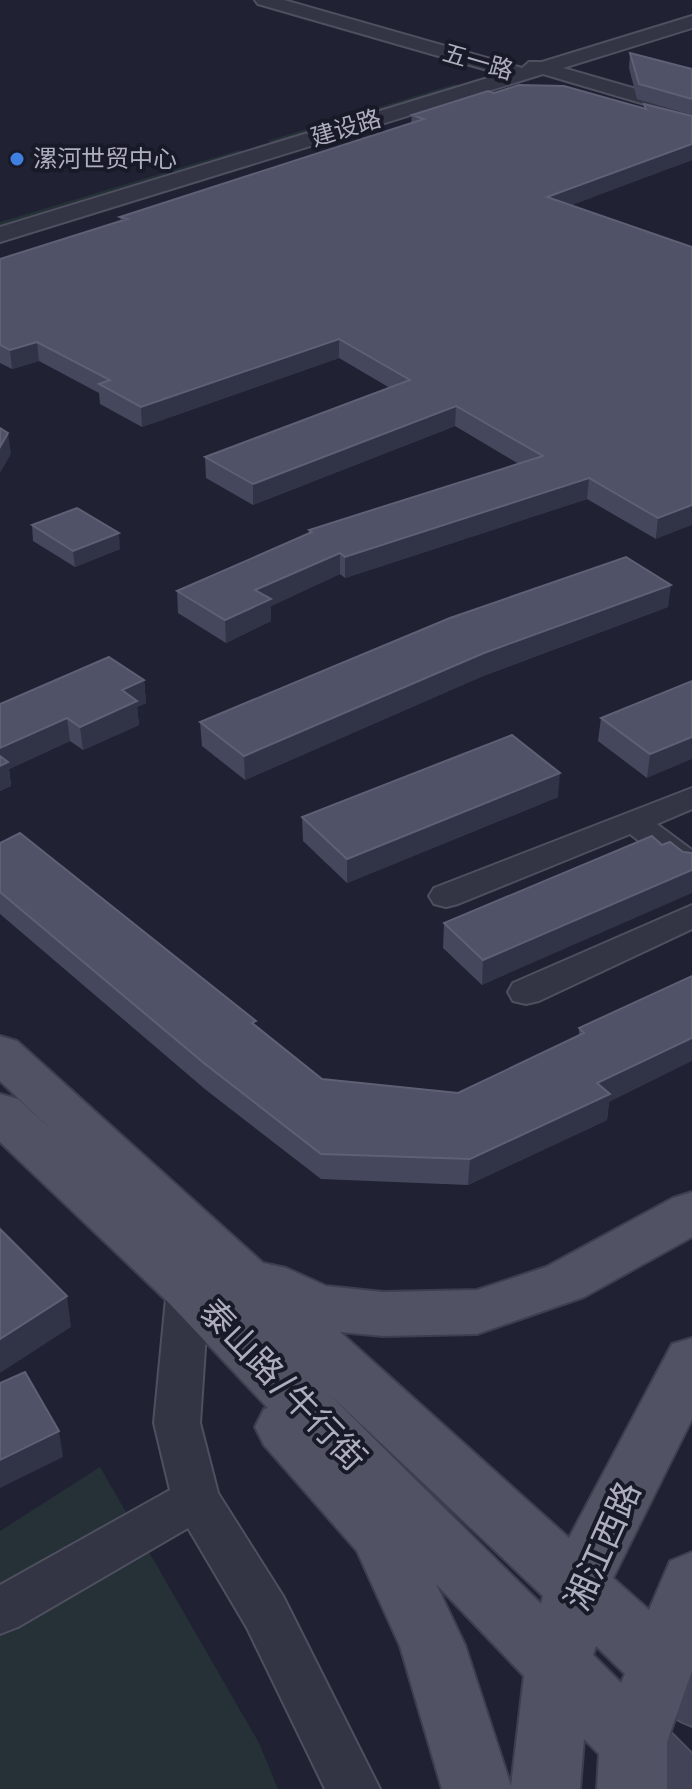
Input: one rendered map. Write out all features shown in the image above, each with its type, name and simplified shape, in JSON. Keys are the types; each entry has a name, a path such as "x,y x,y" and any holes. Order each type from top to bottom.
{"main road":[{"name":"泰山路/牛行街","path":"0,1053 210,1277 558,1666 633,1766"},
{"name":"泰山路/牛行街","path":"0,1112 210,1277 578,1584 676,1679"},
{"path":"210,1277 319,1308 383,1314 477,1312 565,1282 692,1212"},
{"path":"210,1277 234,1370 379,1532 432,1645 477,1789"},
{"name":"湘江西路","path":"545,1789 558,1666 578,1584 692,1361"},
{"path":"678,1789 633,1766 676,1679 692,1581"}],"street":[{"name":"五一路","path":"264,0 692,112"},
{"name":"五一路","path":"303,0 692,125"},
{"name":"建设路","path":"0,235 270,152 692,9"},
{"name":"建设路","path":"0,216 243,143 692,22"},
{"path":"243,143 270,152"},
{"path":"446,896 692,798"},
{"path":"634,822 692,866"},
{"path":"526,992 692,916"},
{"path":"210,1277 177,1423 196,1499 265,1612 353,1789"},
{"path":"0,1611 196,1499"}],"shaded area":[{"path":"455,84 465,87 278,145 267,141"},
{"path":"239,150 250,153 0,230 0,222"},
{"path":"100,1467 259,1743 278,1789 0,1789 0,1531"}],"building":[{"path":"630,53 692,69 692,99 639,84"},
{"path":"519,85 564,86 646,109 644,104 692,116 692,144 547,197 692,247 692,505 658,518 589,478 345,557 340,553 255,590 271,599 225,620 177,591 312,532 309,530 543,456 456,406 253,484 205,457 410,380 339,339 141,407 99,384 110,380 37,342 10,350 0,345 0,259 424,119 412,115 488,91 494,93"},
{"path":"0,428 8,433 0,447"},
{"path":"77,508 119,533 73,551 32,525"},
{"path":"626,557 671,585 484,653 244,756 200,722 450,618"},
{"path":"109,657 144,680 122,690 137,701 80,727 67,718 0,748 0,704"},
{"path":"692,681 692,737 650,754 601,718"},
{"path":"512,735 560,773 347,859 302,817"},
{"path":"20,833 256,1021 252,1023 322,1079 458,1093 584,1033 579,1028 692,976 692,1038 597,1083 610,1094 470,1159 321,1154 205,1064 0,892 0,843"},
{"path":"652,836 662,845 670,842 683,852 692,853 692,870 483,960 444,923"},
{"path":"0,1229 67,1296 0,1339"},
{"path":"25,1372 59,1431 0,1460 0,1383"}],"place":[{"name":"漯河世贸中心","path":"17,159"}]}
